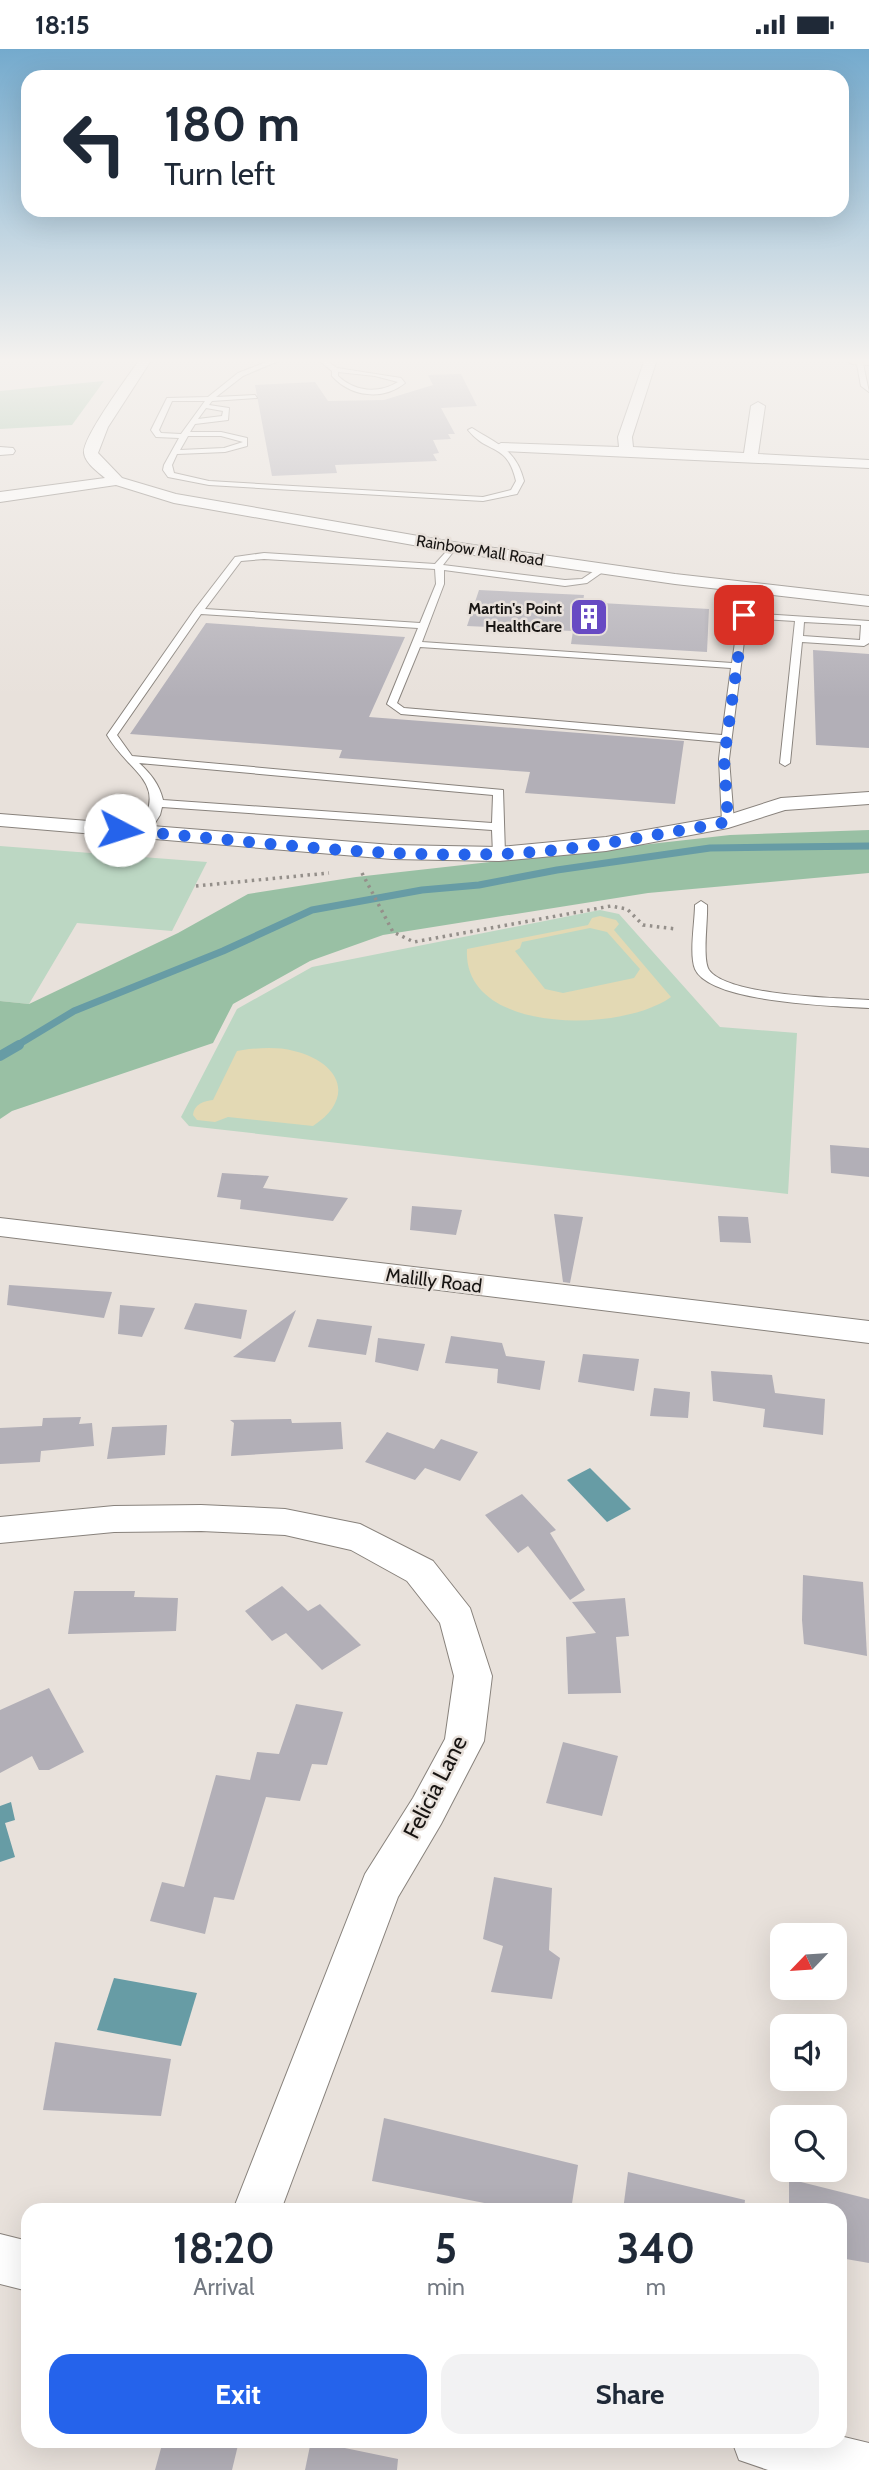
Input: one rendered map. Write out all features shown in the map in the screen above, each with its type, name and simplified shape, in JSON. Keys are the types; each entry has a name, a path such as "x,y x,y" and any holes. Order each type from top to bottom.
{"street":[{"name":"Rainbow Mall Road","path":"107,472 117,481 174,498 453,547 603,569 869,601"},
{"path":"0,497 117,481"},
{"path":"0,820 392,852 499,854 607,843 728,822 781,804 869,798"},
{"path":"769,810 787,812 869,808"},
{"name":"Malilly Road","path":"0,1227 869,1332"},
{"name":"Felicia Lane","path":"0,1530 114,1519 201,1518 285,1522 360,1538 420,1571 457,1618 473,1676 464,1741 427,1811 380,1888 260,2203"},
{"path":"0,2259 21,2264"},
{"path":"785,2448 869,2470"}],"lane":[{"path":"169,472 193,481 483,499 514,492 519,486 518,472"},
{"path":"453,547 439,562 440,584 392,704 401,711 727,739"},
{"path":"144,832 155,818 159,803 153,784 116,745 112,735 198,611 238,559 264,556 439,567 565,583 583,581 603,569"},
{"path":"728,822 724,759 747,587"},
{"path":"198,611 424,626"},
{"path":"744,615 866,623 864,643 798,639"},
{"path":"785,763 800,618"},
{"path":"416,644 738,666"},
{"path":"131,759 499,792 499,854"},
{"path":"159,803 497,827"},
{"path":"701,905 700,966 710,980 742,992 869,1004"}],"path":[{"path":"354,870 365,876 392,934 414,942 611,906 627,909 643,925 681,930"},
{"path":"196,886 341,872"}],"green space":[{"path":"869,830 869,873 648,893 383,935 310,961 233,1004 213,1043 12,1111 0,1119 0,1001 29,1004 178,933 248,894 356,877 730,835"},
{"path":"0,846 207,862 172,931 77,923 29,1004 0,1001"},
{"path":"600,910 619,914 720,1027 797,1033 788,1194 189,1126 181,1117 237,1009 312,967"}],"sand":[{"path":"600,916 616,920 619,924 614,930 671,997 648,1009 618,1017 549,1019 516,1011 490,998 472,977 467,949 588,925 592,918","holes":["590,928 607,932 640,969 634,978 563,993 545,989 515,951 520,948 522,942"]},
{"path":"288,1050 310,1056 322,1063 337,1082 338,1092 335,1104 327,1115 313,1126 228,1117 215,1122 197,1120 193,1115 195,1108 203,1102 213,1100 237,1051"}],"water":[{"path":"590,1468 631,1509 607,1522 567,1480"},
{"path":"11,1802 15,1820 5,1823 15,1857 0,1862 0,1806"},
{"path":"114,1978 197,1993 181,2046 97,2030"}],"building":[{"path":"271,472 337,473 272,476"},
{"name":"Martin's Point HealthCare","path":"479,590 584,595 583,602 709,609 707,652 571,644 573,631 467,626"},
{"path":"206,623 405,637 369,717 684,741 675,804 525,793 530,772 339,758 342,750 130,734"},
{"path":"813,650 869,654 869,748 816,745"},
{"path":"830,1145 869,1148 869,1177 831,1173"},
{"path":"222,1173 269,1176 263,1188 348,1198 333,1221 240,1209 241,1200 217,1197"},
{"path":"412,1206 462,1210 456,1235 410,1230"},
{"path":"554,1214 583,1217 570,1283 563,1282"},
{"path":"718,1216 748,1217 751,1243 720,1242"},
{"path":"9,1285 112,1292 104,1318 7,1305"},
{"path":"195,1303 247,1310 241,1339 184,1329"},
{"path":"120,1305 155,1308 142,1337 118,1334"},
{"path":"296,1310 275,1362 233,1357"},
{"path":"317,1319 372,1326 366,1355 308,1347"},
{"path":"451,1336 502,1343 506,1356 545,1361 540,1390 497,1383 498,1369 445,1363"},
{"path":"378,1338 425,1344 418,1371 375,1362"},
{"path":"583,1354 639,1359 634,1391 578,1382"},
{"path":"711,1371 772,1375 775,1393 825,1399 823,1435 763,1427 765,1409 713,1401"},
{"path":"654,1388 690,1392 688,1418 650,1416"},
{"path":"81,1417 79,1424 92,1423 94,1446 41,1451 40,1462 0,1464 0,1428 42,1426 43,1418"},
{"path":"291,1419 292,1423 341,1422 343,1449 231,1456 234,1423 230,1420"},
{"path":"167,1425 165,1455 107,1459 112,1427"},
{"path":"387,1432 434,1449 441,1439 478,1452 460,1481 425,1468 415,1480 365,1462"},
{"path":"522,1494 556,1530 550,1533 585,1590 570,1600 528,1546 518,1553 485,1515"},
{"path":"803,1575 863,1582 867,1656 804,1644"},
{"path":"282,1586 308,1611 320,1604 361,1645 322,1670 286,1633 272,1641 245,1611"},
{"path":"74,1591 135,1591 134,1597 178,1598 176,1631 68,1634"},
{"path":"625,1598 629,1636 616,1637 621,1693 568,1694 566,1637 596,1633 572,1602"},
{"path":"49,1688 84,1752 49,1770 39,1770 32,1756 0,1773 0,1710"},
{"path":"296,1704 343,1712 327,1765 312,1764 300,1801 266,1797 234,1900 214,1897 205,1934 150,1921 162,1882 184,1887 216,1775 250,1780 257,1752 279,1754"},
{"path":"563,1742 618,1756 602,1816 546,1803"},
{"path":"494,1877 552,1888 549,1950 560,1958 552,1999 491,1992 503,1946 483,1939"},
{"path":"55,2042 171,2059 161,2116 43,2110"},
{"path":"384,2118 578,2165 572,2203 484,2203 372,2181"},
{"path":"628,2172 745,2200 745,2203 624,2203"},
{"path":"789,2182 801,2182 869,2199 869,2263 847,2259 847,2203 789,2203"},
{"path":"161,2448 237,2448 232,2470 155,2470"},
{"path":"310,2448 345,2448 398,2459 397,2470 305,2470"}],"waterway":[{"path":"16,1046 74,1011 223,951 312,910 422,890 479,885 557,870 710,848 869,846"},
{"path":"0,1056 19,1045"}],"place":[{"name":"Martin's Point HealthCare","path":"589,617"}],"route":[{"path":"120,830 444,855 552,851 728,822 724,759 744,615"}]}
